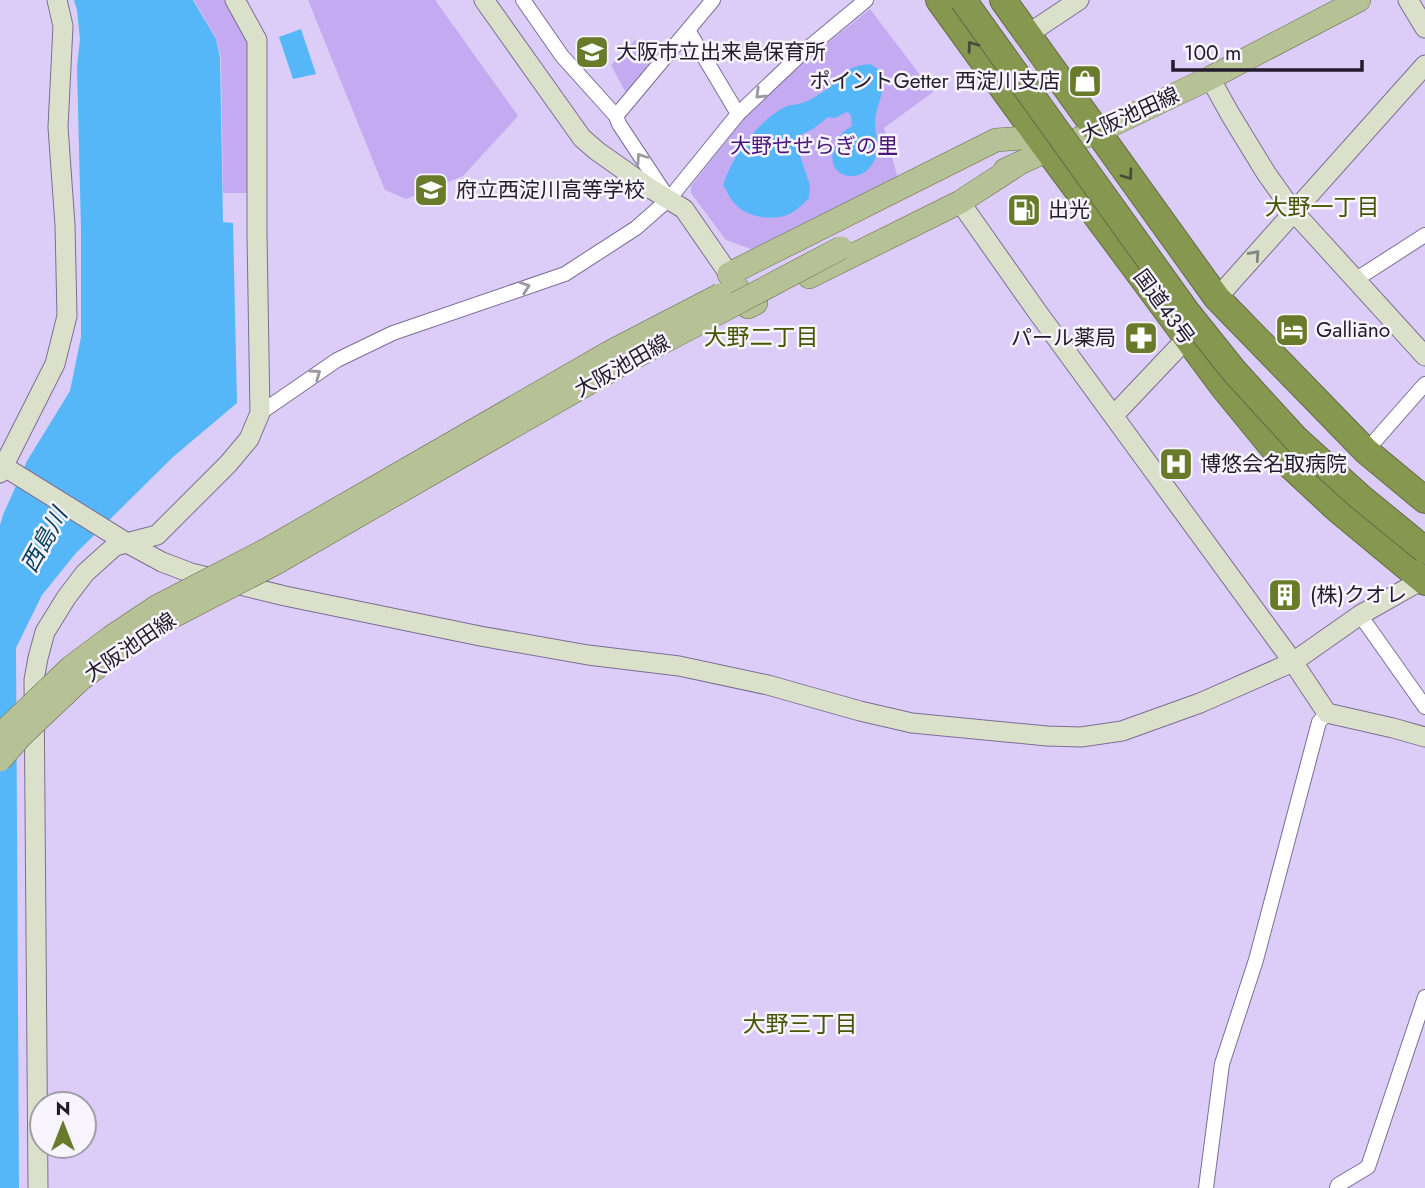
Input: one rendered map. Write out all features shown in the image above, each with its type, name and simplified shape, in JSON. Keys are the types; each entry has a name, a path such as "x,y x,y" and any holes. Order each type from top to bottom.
{"highway":[{"name":"国道43号","path":"939,0 1224,388 1278,454 1307,482 1424,576"},
{"name":"国道43号","path":"963,0 1186,311 1234,371 1296,439 1359,496 1425,550"},
{"name":"国道43号","path":"981,0 1198,304 1256,376 1308,430 1425,531"},
{"path":"1003,0 1216,298 1245,343 1325,428 1425,515"},
{"path":"1216,298 1366,451 1425,500"},
{"path":"1224,388 1424,576"}],"main road":[{"name":"大阪池田線","path":"1093,125 1204,64 1332,0"},
{"name":"大阪池田線","path":"0,736 71,667 156,607 268,549 612,351 1043,144 1210,78 1359,0"},
{"path":"1017,165 960,202 748,307 729,274 996,140 1043,144"},
{"name":"大阪池田線","path":"0,760 20,736 81,679 164,621 276,563 838,242 1017,165 1043,144"}],"street":[{"path":"57,0 63,26 58,127 65,225 67,316 55,364 5,471 162,562 191,573 285,596 494,639 588,655 679,666 768,685 912,723 1081,737 1122,731 1200,703 1293,662 1360,615 1424,576"},
{"path":"38,1188 34,680 45,632 85,573 115,546 157,535 228,464 249,439 260,413 257,40 236,0"},
{"path":"484,0 582,138 648,187 684,209 729,274"},
{"path":"523,0 562,56 616,116 618,124 669,200"},
{"path":"616,116 712,0"},
{"path":"260,413 337,359 393,332 565,274 636,228 669,200 738,114 802,54 866,0"},
{"path":"1028,34 1079,0"},
{"path":"1408,0 1425,28"},
{"path":"688,30 738,114"},
{"path":"1216,298 1425,65"},
{"path":"1210,78 1259,161 1293,211 1425,356"},
{"path":"960,202 1293,662 1327,713 1425,737"},
{"path":"1355,280 1425,235"},
{"path":"1114,415 1187,338"},
{"path":"1366,451 1425,384"},
{"path":"1360,615 1425,707"},
{"path":"1206,1188 1222,1064 1256,960 1319,722 1327,713"},
{"path":"1337,1188 1368,1167 1425,997"}],"green space":[{"path":"194,0 228,0 252,42 253,193 223,193 221,58 216,38"},
{"path":"308,0 435,0 518,116 463,176 406,199 385,190"},
{"name":"大野せせらぎの里","path":"870,9 933,92 884,128 898,179 795,232 751,249 726,240 691,193 691,186 743,120 804,62"},
{"path":"635,40 653,47 652,52 657,54 626,93 611,65"}],"water":[{"name":"西島川","path":"74,0 193,0 216,39 220,58 223,222 233,223 237,403 173,457 76,553 42,595 16,648 19,1188 0,1188 0,525 27,461 70,391 81,337 77,67 80,39"},
{"path":"301,29 316,74 293,79 279,37"},
{"path":"870,64 880,70 882,79 875,123 877,152 871,166 864,173 855,176 839,173 832,158 843,132 852,126 851,115 847,112 835,118 828,117 813,129 798,136 797,147 810,185 809,198 804,203 790,214 773,218 752,215 735,204 723,185 739,153 754,132 783,108 805,102 828,88 852,68"}],"place":[{"name":"大阪市立出来島保育所","path":"592,52"},
{"name":"ポイントGetter 西淀川支店","path":"1085,81"},
{"name":"府立西淀川高等学校","path":"431,190"},
{"name":"出光","path":"1024,210"},
{"name":"Galliāno","path":"1292,330"},
{"name":"パール薬局","path":"1141,338"},
{"name":"博悠会名取病院","path":"1176,464"},
{"name":"(株)クオレ","path":"1285,595"}],"district":[{"name":"大野一丁目","path":"1322,207"},
{"name":"大野二丁目","path":"761,337"},
{"name":"大野三丁目","path":"800,1024"}]}
